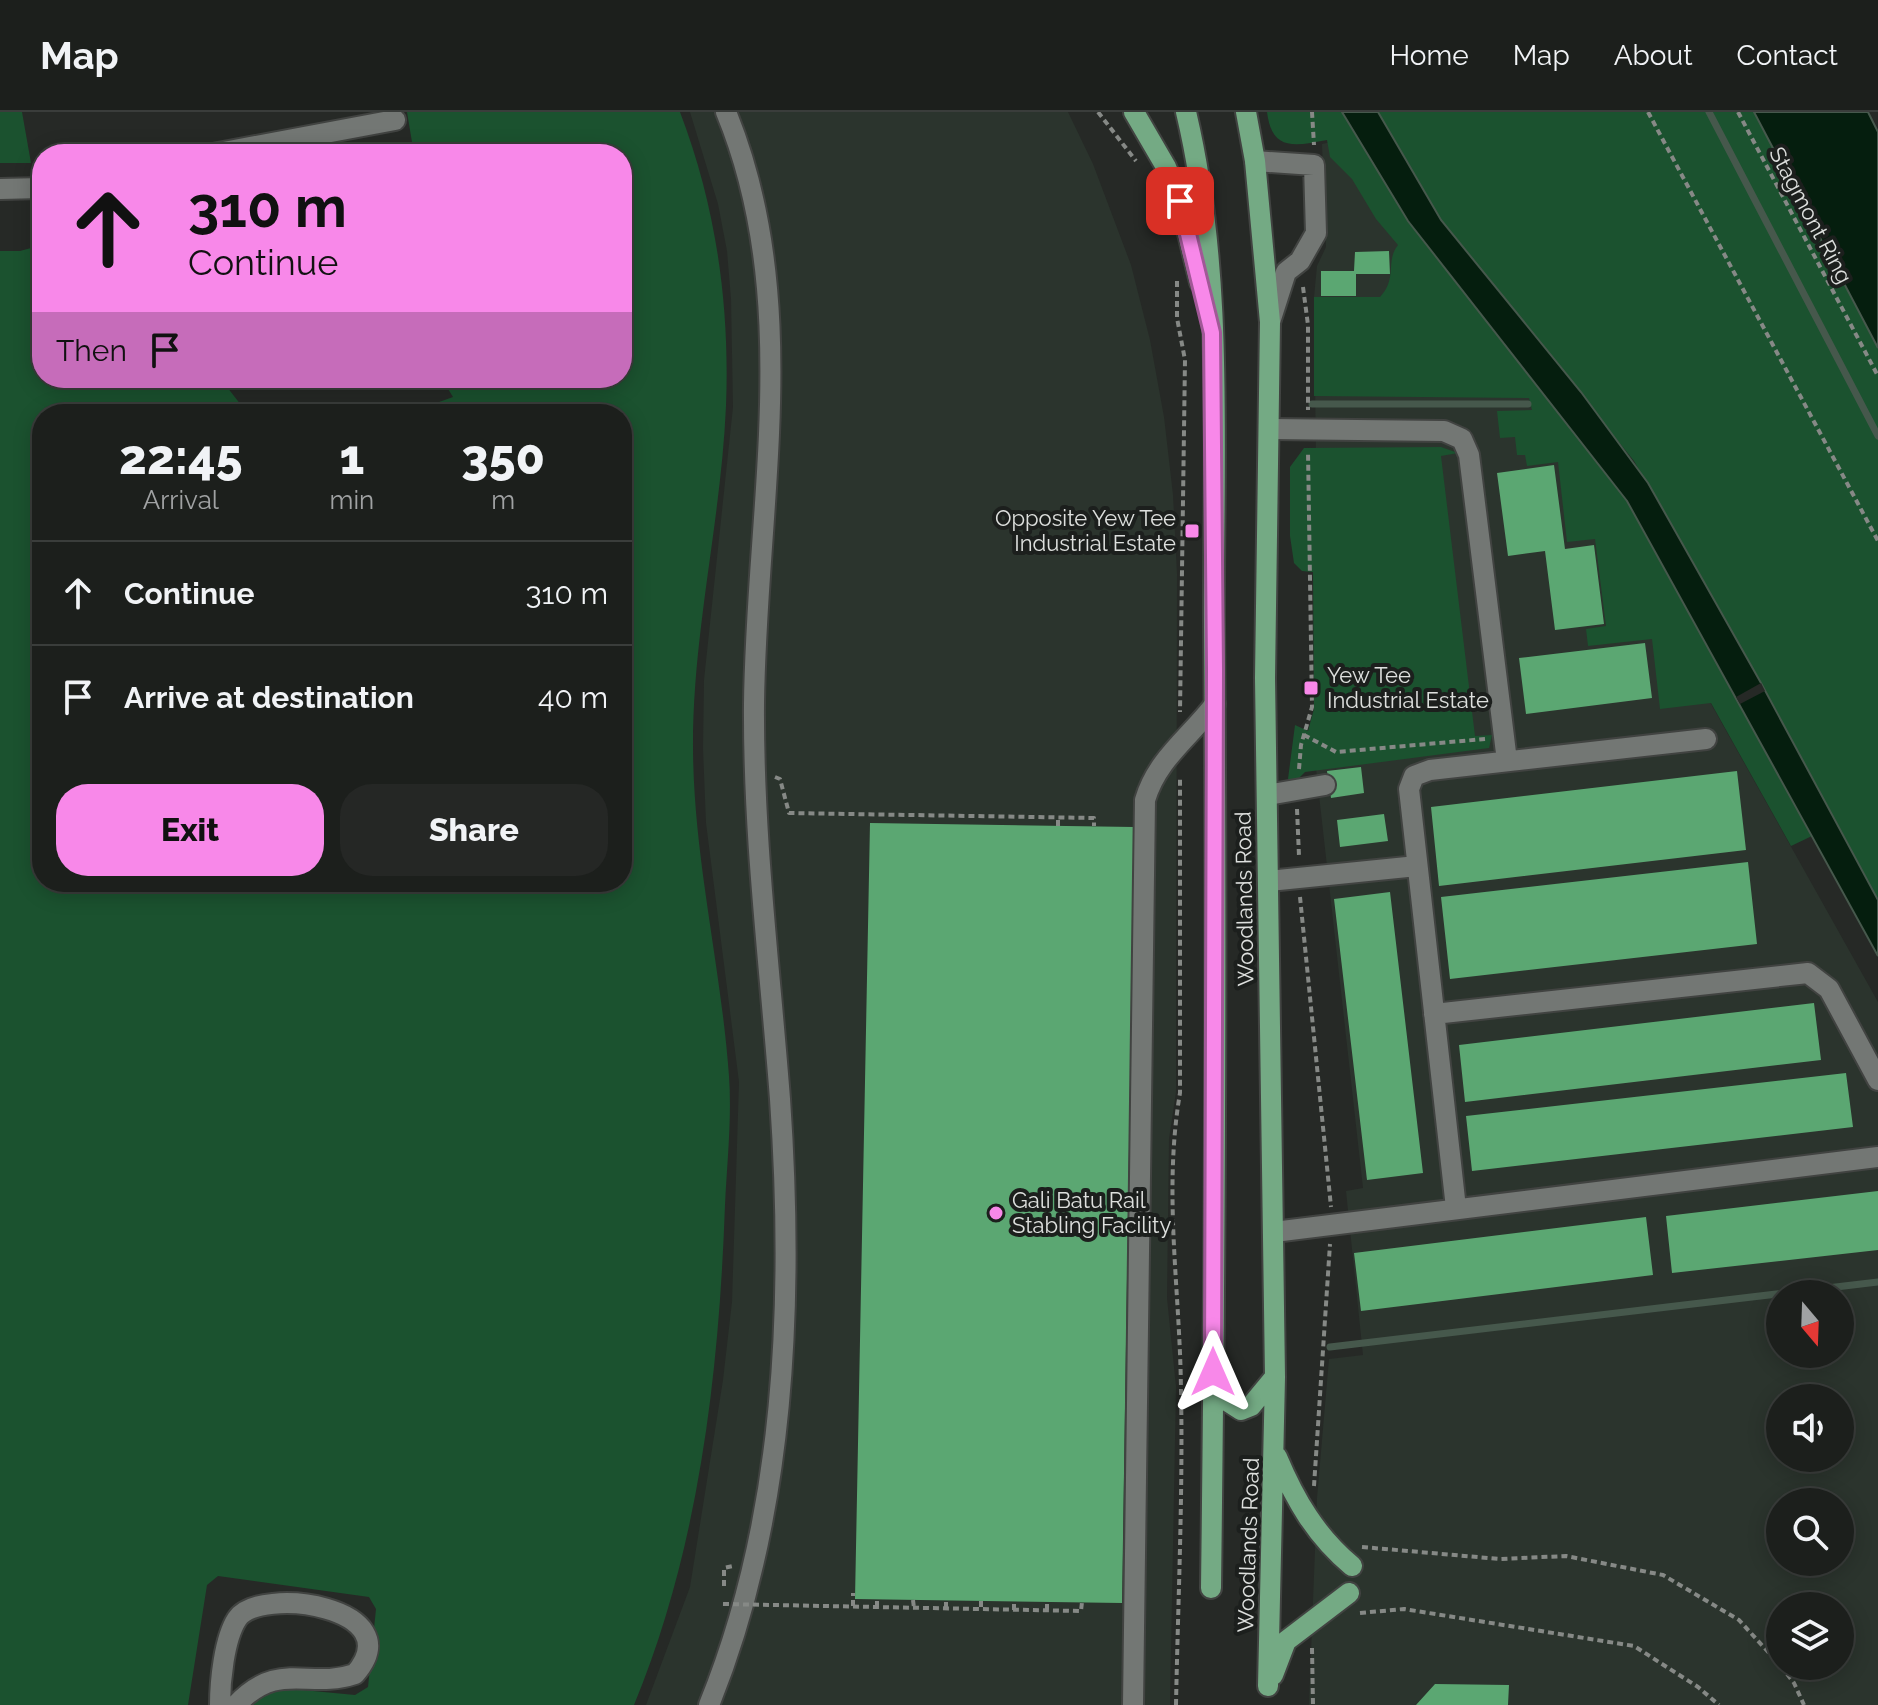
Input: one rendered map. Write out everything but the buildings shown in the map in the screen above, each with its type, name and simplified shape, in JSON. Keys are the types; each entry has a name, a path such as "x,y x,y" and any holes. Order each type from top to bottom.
{"main road":[{"path":"1134,112 1166,167 1180,201 1212,333"},
{"name":"Woodlands Road","path":"1186,112 1205,216 1212,333 1215,704 1211,1588"},
{"name":"Woodlands Road","path":"1246,112 1255,161 1270,322 1267,795 1275,1377 1268,1686 1286,1641 1349,1603"},
{"path":"1213,1372 1227,1401 1241,1410 1251,1406 1275,1377"},
{"path":"1274,1450 1293,1496 1322,1537 1352,1566"}],"street":[{"path":"709,1705 724,1662 762,1516 780,1387 785,1285 780,1104 764,935 755,743 758,609 771,388 770,303 763,237 753,189 726,112"},
{"path":"265,144 395,120"},
{"path":"1255,161 1314,165 1316,233 1300,261 1286,272 1270,322"},
{"path":"0,189 32,188"},
{"path":"1271,429 1444,431 1462,439 1469,455 1507,761"},
{"path":"1133,1705 1145,800 1151,779 1215,704"},
{"path":"1456,1208 1409,789 1414,776 1430,770 1706,739"},
{"path":"1267,795 1325,785"},
{"path":"1269,881 1417,866"},
{"path":"1434,1014 1808,973 1829,989 1837,1001 1878,1080"},
{"path":"1274,1232 1878,1157"},
{"path":"220,1705 230,1635 238,1617 257,1605 279,1603 346,1613 358,1623 366,1637 368,1654 355,1674 337,1680 290,1676 252,1689 236,1705"}],"path":[{"path":"1098,112 1146,170"},
{"path":"1312,112 1314,165"},
{"path":"1648,112 1878,541"},
{"name":"Stagmont Ring","path":"1738,112 1878,376"},
{"path":"1300,261 1308,325 1307,557 1312,600 1312,707 1304,735 1298,789 1299,879 1305,968 1330,1185 1331,1224 1327,1333 1312,1501"},
{"path":"1176,1705 1181,1402 1172,1139 1180,1093 1185,360 1176,304 1178,274"},
{"path":"1304,735 1336,752 1505,738"},
{"path":"780,779 789,813 1094,818 1094,826"},
{"path":"886,823 887,814"},
{"path":"923,815 923,824"},
{"path":"956,816 956,824"},
{"path":"991,816 991,825"},
{"path":"1025,817 1025,825"},
{"path":"1058,817 1058,826"},
{"path":"1349,1544 1500,1559 1566,1556 1663,1575 1739,1620 1766,1650"},
{"path":"853,1593 853,1606"},
{"path":"877,1599 877,1607"},
{"path":"913,1600 914,1608"},
{"path":"946,1600 946,1608"},
{"path":"981,1601 981,1609"},
{"path":"1014,1601 1014,1610"},
{"path":"1047,1602 1047,1610"},
{"path":"723,1604 1081,1611 1082,1602"},
{"path":"1349,1603 1634,1646 1698,1687 1719,1705"},
{"path":"1313,1705 1312,1649 1318,1642"},
{"path":"1792,1680 1804,1705"}],"shaded area":[{"path":"690,112 1068,112 1093,164 1131,265 1150,340 1164,417 1173,495 1177,574 1176,1092 1169,1139 1167,1298 1176,1387 1170,1705 646,1705 690,1587 723,1380 732,1302 739,1082 706,823 703,749 704,680 733,407 731,299 727,251 718,204"},
{"path":"1342,112 1378,112 1441,220 1581,392 1648,483 1878,900 1878,956 1627,501 1408,221"},
{"path":"1754,112 1868,112 1878,132 1878,348"},
{"name":"Yew Tee Industrial Estate","path":"1348,139 1529,397 1539,428 1589,486 1878,1002 1878,1705 1309,1705 1317,1498 1329,1359 1363,1355 1346,1191 1363,1188 1316,768 1319,709 1314,297 1317,266 1326,247 1322,144"}],"green space":[{"path":"0,112 22,112 31,163 0,163"},
{"path":"407,112 680,112 703,183 718,256 726,331 726,406 719,491 697,660 693,745 702,869 725,1034 730,1124 711,1396 702,1460 675,1584 634,1705 252,1705 271,1687 355,1695 368,1687 376,1609 369,1597 218,1576 207,1585 188,1705 0,1705 0,251 32,248 32,388 228,388 240,404 32,404 32,892 632,892 632,404 438,404 453,397 447,388 632,388 632,144 412,144"},
{"path":"1267,112 1342,112 1408,221 1627,501 1812,836 1791,846 1711,703 1660,709 1652,639 1588,646 1586,629 1606,626 1595,539 1567,542 1558,462 1527,466 1525,455 1517,455 1515,437 1500,438 1497,411 1532,410 1529,398 1314,396 1314,297 1380,297 1389,283 1392,257 1398,245 1376,219 1352,179 1330,157 1327,140 1295,144 1280,140 1274,134"},
{"path":"1378,112 1754,112 1878,348 1878,900 1761,683 1634,461 1441,220"},
{"path":"1441,447 1458,453 1441,456 1475,736 1492,735 1489,748 1305,772 1297,780 1288,779 1295,725 1308,731 1314,709 1313,572 1302,571 1294,563 1290,536 1290,467 1304,448"}],"pier":[{"path":"1761,683 1765,691 1740,704 1736,697"}],"waterway":[{"path":"1709,112 1878,436"},
{"path":"1312,404 1528,404"},
{"path":"1330,1347 1878,1282"}],"place":[{"name":"Opposite Yew Tee Industrial Estate","path":"1192,531"},
{"name":"Yew Tee Industrial Estate","path":"1311,688"},
{"name":"Gali Batu Rail Stabling Facility","path":"996,1213"}],"route":[{"path":"1180,201 1212,333 1215,669 1213,1372"}]}
